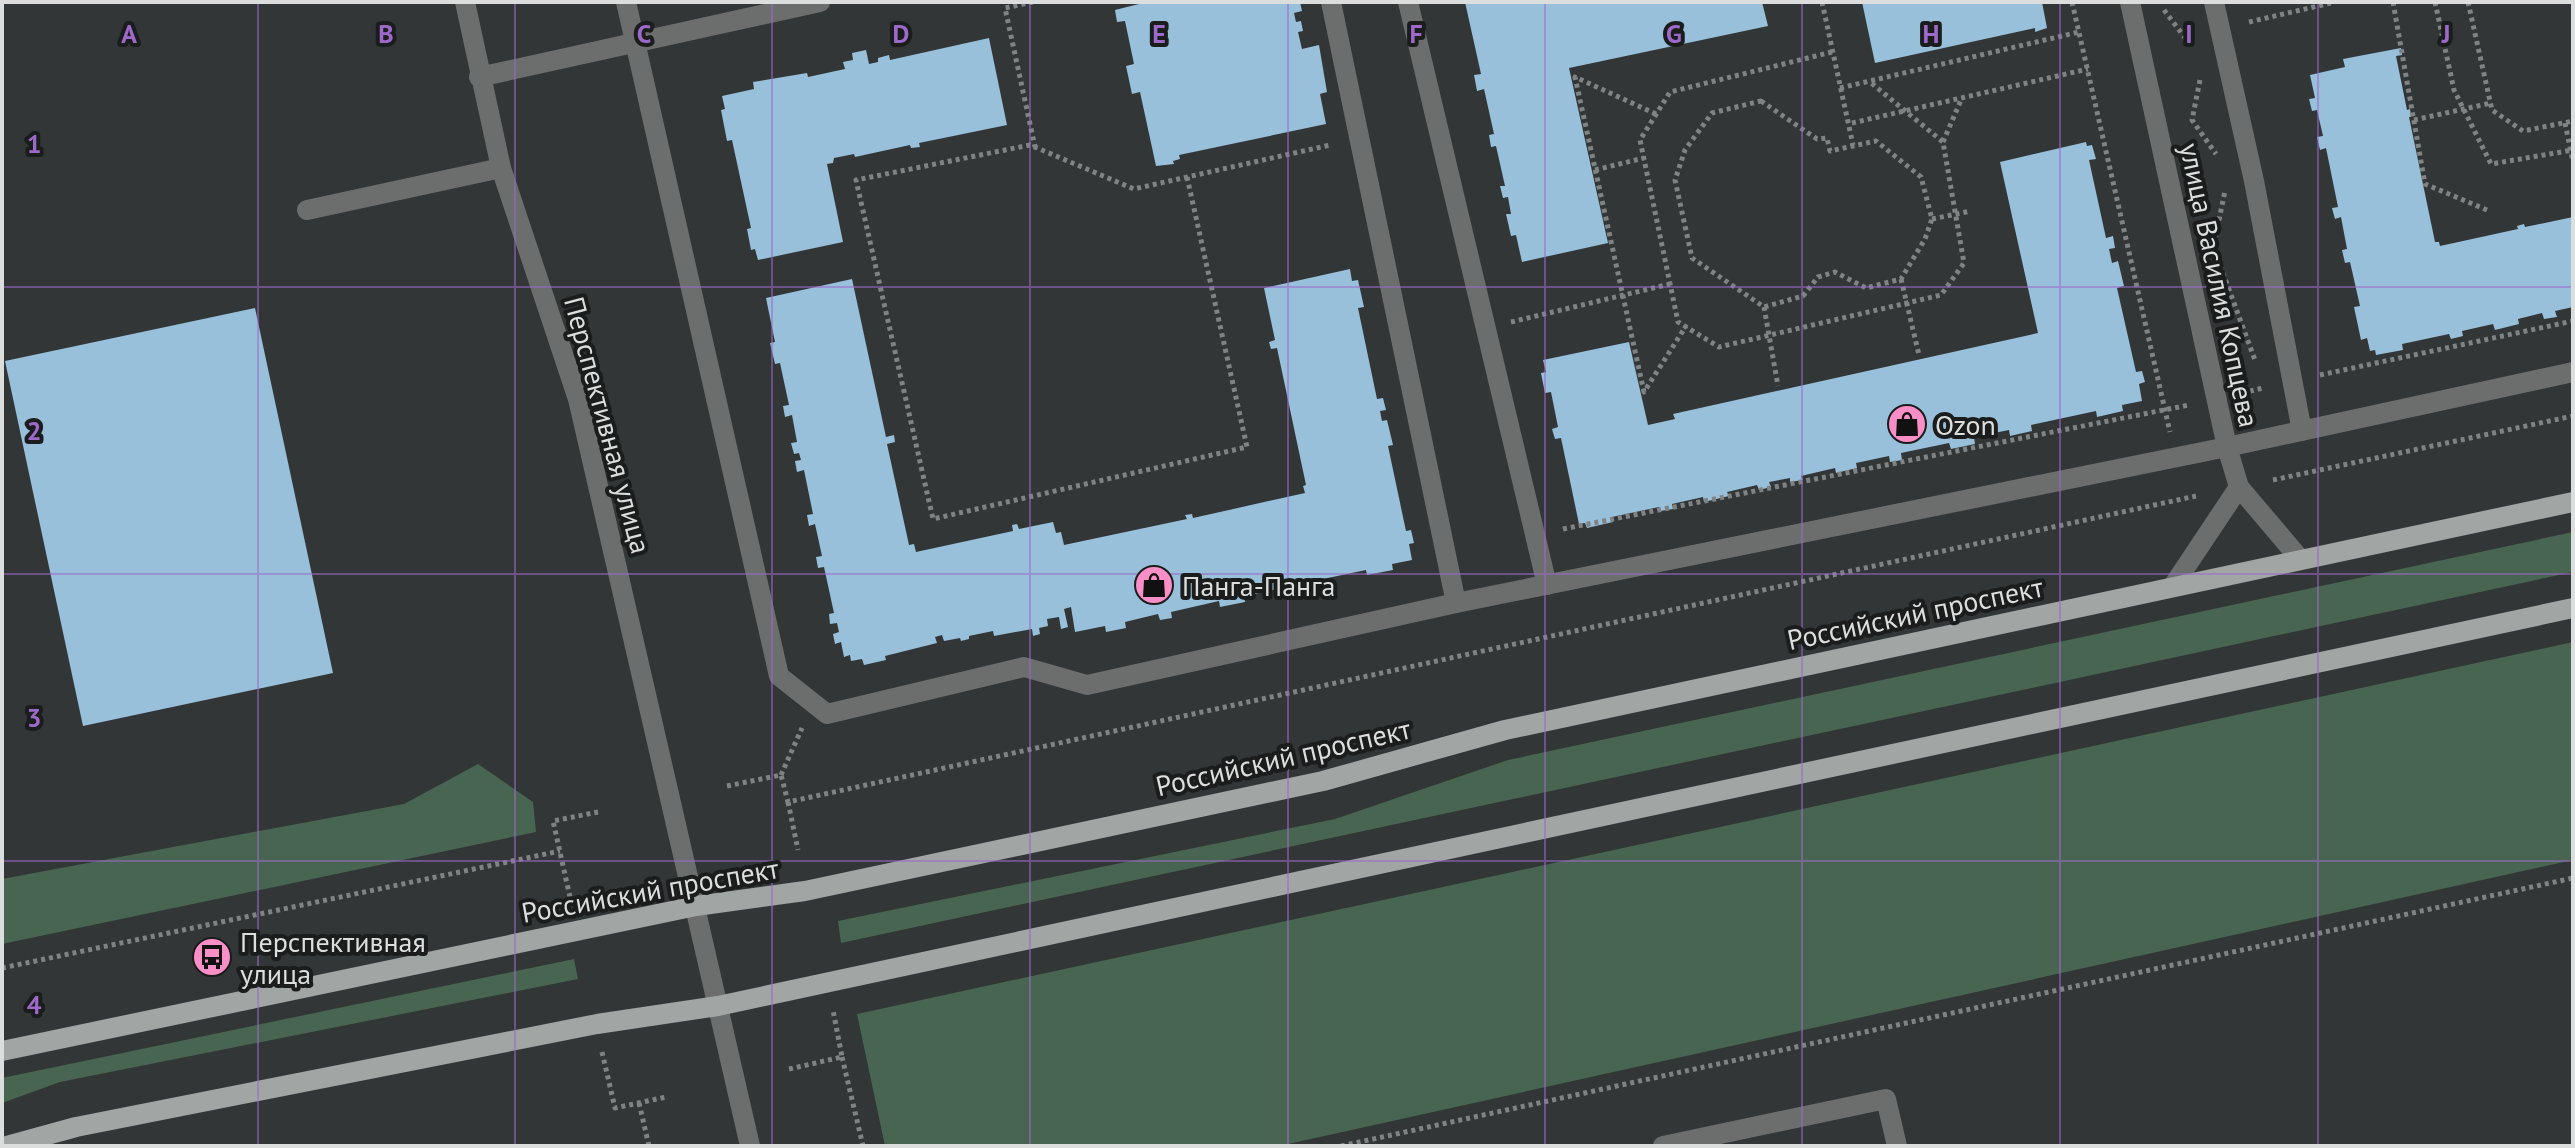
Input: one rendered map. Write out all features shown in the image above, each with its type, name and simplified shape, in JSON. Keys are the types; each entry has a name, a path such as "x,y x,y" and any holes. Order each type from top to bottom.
{"main road":[{"name":"Российский проспект","path":"2,1051 696,906 805,891 1323,781 1505,730 2573,502"},
{"path":"7,1146 76,1127 597,1024 718,1006 2573,608"}],"street":[{"name":"Перспективная улица","path":"465,2 501,168 578,399 750,1146"},
{"path":"626,2 779,676 827,714 1024,667 1087,685 1456,603 2227,447 2573,372"},
{"path":"479,77 820,2"},
{"path":"1331,2 1456,603"},
{"path":"1408,2 1547,585"},
{"name":"улица Василия Копцева","path":"2130,2 2227,447 2239,487 2300,559"},
{"path":"2214,2 2254,181 2302,431"},
{"path":"307,210 501,168"},
{"path":"2173,586 2239,487"},
{"path":"1663,1146 1886,1099 1897,1146"}],"path":[{"path":"1033,2 1005,8 1035,147"},
{"path":"1822,2 1853,145"},
{"path":"2072,2 2172,440"},
{"path":"2158,2 2194,51"},
{"path":"2220,28 2335,2"},
{"path":"2393,2 2425,184 2487,210"},
{"path":"2435,2 2454,90 2491,164 2572,151"},
{"path":"2468,2 2492,110 2523,131 2573,121"},
{"path":"1840,88 2079,32"},
{"path":"1832,52 1670,92 1640,140 1678,322 1719,347 1941,295 1964,263 1943,142 1961,99"},
{"path":"1852,123 2088,69"},
{"path":"2201,76 2192,120 2221,160"},
{"path":"1656,114 1575,77 1644,392 1686,326"},
{"path":"1870,82 1943,142"},
{"path":"1778,386 1764,307 1692,258 1675,180 1685,150 1712,113 1761,101 1817,139 1827,138 1830,151 1876,141 1921,177 1932,219 1925,239 1901,279 1919,355"},
{"path":"2414,120 2491,103"},
{"path":"2565,123 2573,162"},
{"path":"1187,177 1247,447 933,519 856,180 1030,145 1134,189 1359,138"},
{"path":"1595,170 1644,158"},
{"path":"2213,245 2226,184"},
{"path":"1932,219 1971,211"},
{"path":"2219,260 2265,388 2237,394"},
{"path":"1764,307 1803,296 1818,277 1835,272 1866,288 1901,279"},
{"path":"1486,328 1670,284"},
{"path":"2292,381 2573,321"},
{"path":"1535,534 2194,404"},
{"path":"788,802 2573,416"},
{"path":"2182,484 2185,499"},
{"path":"798,850 781,775 814,703"},
{"path":"727,786 781,775"},
{"path":"570,897 553,821 598,812"},
{"path":"2,968 560,851"},
{"path":"1341,1146 2573,878"},
{"path":"831,1004 863,1146"},
{"path":"602,1051 615,1108 666,1097"},
{"path":"789,1069 842,1057"},
{"path":"639,1103 649,1146"}],"green space":[{"path":"2573,532 2573,572 841,943 838,921 1335,819 1508,760"},
{"path":"2573,642 2573,860 1279,1146 885,1146 857,1014"},
{"path":"478,764 533,802 536,832 2,944 2,879 404,804"},
{"path":"574,959 578,979 60,1082 2,1103 2,1078"}],"building":[{"path":"1147,2 1300,2 1302,11 1294,13 1296,22 1301,21 1303,31 1298,32 1302,49 1319,45 1327,92 1320,94 1326,124 1179,155 1180,159 1173,161 1174,164 1156,166 1140,92 1132,94 1126,66 1134,64 1125,21 1117,22 1115,10"},
{"path":"1465,2 1762,2 1768,26 1569,68 1608,243 1522,262 1516,235 1511,236 1506,214 1511,214 1508,197 1503,198 1500,186 1505,186 1496,146 1491,147 1489,135 1494,134 1484,89 1477,91 1474,75 1481,74"},
{"path":"1862,2 2042,2 2047,28 1875,63"},
{"path":"989,38 1007,125 919,143 920,147 911,148 910,145 855,157 854,154 834,158 833,163 827,164 843,242 758,260 755,249 751,250 747,229 751,228 732,140 727,141 721,110 725,109 722,96 754,89 753,82 807,73 808,77 845,69 843,62 853,60 852,53 866,50 869,64 889,55 890,60"},
{"path":"2401,48 2402,55 2396,56 2407,110 2410,109 2409,117 2435,242 2439,242 2440,246 2518,229 2517,226 2524,224 2525,227 2573,217 2573,307 2555,311 2557,317 2544,319 2542,313 2518,319 2519,324 2495,330 2493,324 2462,331 2463,336 2451,339 2449,334 2402,344 2403,350 2376,355 2375,350 2370,351 2367,338 2361,340 2354,307 2360,306 2350,262 2345,263 2342,250 2347,249 2341,217 2335,219 2332,208 2338,207 2326,148 2320,150 2317,137 2323,136 2317,110 2312,111 2309,99 2315,98 2310,75 2345,67 2343,59"},
{"path":"2086,142 2087,146 2092,145 2096,159 2089,160 2106,238 2113,236 2115,248 2109,249 2112,263 2118,261 2124,286 2117,288 2136,372 2142,371 2145,382 2139,384 2142,401 2122,405 2123,411 2097,417 2096,411 2031,425 2032,431 2010,436 2009,430 1974,437 1975,444 1951,449 1949,443 1901,453 1902,460 1890,462 1889,456 1856,463 1857,468 1836,473 1835,468 1801,476 1803,480 1790,482 1790,478 1769,482 1771,487 1759,490 1757,485 1727,492 1729,496 1704,502 1703,497 1672,504 1673,509 1660,511 1659,507 1612,517 1613,522 1587,528 1585,523 1579,524 1561,438 1555,439 1552,429 1558,427 1551,392 1545,393 1541,373 1546,372 1543,360 1629,342 1648,425 1675,419 1673,414 2038,333 2000,162"},
{"path":"1350,269 1352,281 1358,280 1364,307 1358,308 1377,399 1383,398 1386,410 1380,411 1382,421 1387,420 1393,445 1388,446 1406,531 1411,530 1414,543 1409,544 1412,560 1392,564 1393,570 1367,575 1366,570 1299,584 1301,590 1279,594 1278,589 1244,596 1245,602 1220,607 1219,601 1171,612 1172,618 1160,620 1158,614 1125,622 1126,628 1106,632 1105,626 1075,632 1071,607 1064,609 1068,627 1061,629 1059,617 1047,619 1048,626 1039,628 1040,634 1033,636 1032,629 994,636 993,631 961,641 960,638 944,641 942,635 935,637 937,643 885,656 886,660 864,665 862,659 851,661 850,655 844,657 841,642 835,644 833,634 839,632 837,623 830,624 829,614 834,613 824,567 818,568 816,557 822,556 815,524 809,526 807,515 813,514 804,470 797,472 795,461 801,460 799,453 794,454 791,443 797,442 792,415 785,417 783,406 789,405 780,363 775,364 770,343 775,342 766,298 852,279 886,437 894,435 895,442 887,444 909,545 914,544 916,552 1013,531 1012,525 1017,524 1019,529 1053,522 1056,533 1061,532 1064,545 1187,519 1185,515 1192,514 1193,518 1305,493 1303,486 1306,485 1277,348 1271,349 1269,342 1275,340 1264,288"},
{"path":"255,308 333,673 83,726 5,361"}],"place":[{"name":"Ozon","path":"1907,424"},
{"name":"Панга-Панга","path":"1154,585"},
{"name":"Перспективная улица","path":"212,957"}]}
